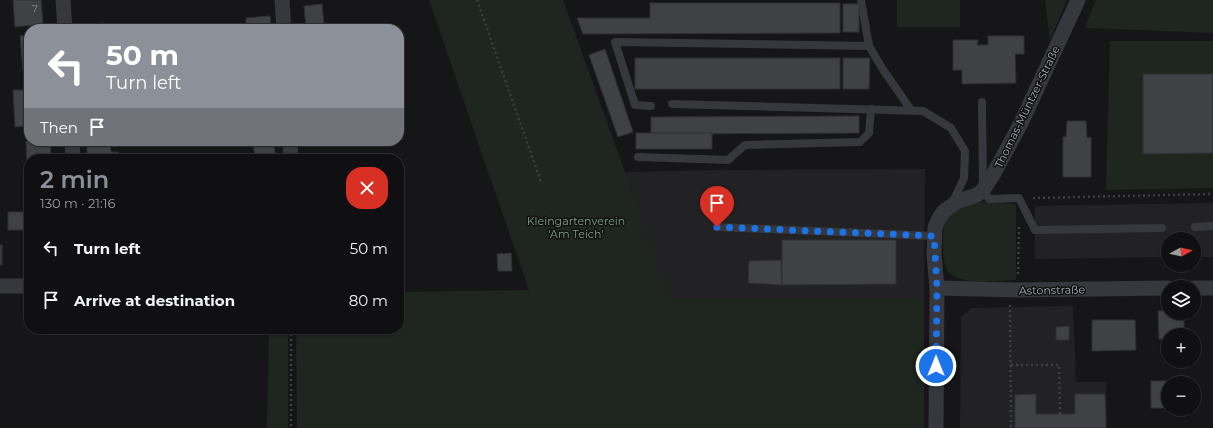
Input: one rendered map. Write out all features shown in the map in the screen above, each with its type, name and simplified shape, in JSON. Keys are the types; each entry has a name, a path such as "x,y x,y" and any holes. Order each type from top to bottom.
{"street":[{"path":"63,0 65,24"},
{"path":"282,0 284,24"},
{"name":"Thomas-Müntzer-Straße","path":"983,190 1011,143 1078,0"},
{"path":"936,428 937,288 934,236 935,228 944,211 950,206 958,201 977,195 983,190"},
{"path":"0,286 24,286"},
{"name":"Astonstraße","path":"937,288 1018,290 1161,288"},
{"path":"1201,288 1213,288"}],"lane":[{"path":"861,0 869,46 882,68 911,110"},
{"path":"651,106 635,106 615,42 869,46"},
{"path":"982,102 983,190 989,199 1019,198 1035,230 1162,228"},
{"path":"672,104 923,110 951,128 965,151 964,178 950,206"},
{"path":"638,157 728,160 745,145 860,142 870,133 871,109"},
{"path":"1195,227 1213,226"},
{"path":"717,227 934,236"}],"path":[{"path":"477,0 541,182"},
{"path":"1018,290 1019,198 1213,194"},
{"path":"1010,308 1011,428"},
{"path":"291,334 291,428"},
{"path":"1011,365 1059,365 1060,414"}],"shaded area":[{"path":"925,169 924,298 668,298 625,172 728,170"},
{"path":"1213,203 1213,257 1201,257 1201,232 1161,232 1161,257 1035,259 1035,206"},
{"path":"1073,306 1076,382 1106,382 1107,428 960,428 961,317 971,308"}],"green space":[{"name":"Kleingartenverein 'Am Teich'","path":"429,0 563,0 669,298 924,298 924,428 297,428 296,334 404,334 404,292 529,290"},
{"path":"897,0 960,0 960,27 897,27"},
{"path":"1045,0 1067,0 1050,40"},
{"path":"1096,0 1213,0 1213,33 1085,28"},
{"path":"1110,41 1213,41 1213,188 1106,190"},
{"path":"989,202 1016,204 1016,280 965,280 952,275 946,268 943,242 944,227 947,217 951,212 961,206 972,203"},
{"path":"269,334 288,334 288,428 267,428"}],"building":[{"path":"13,0 41,0 43,24 24,24 24,26 15,27"},
{"path":"650,3 840,3 840,33 583,34 577,18 650,18"},
{"path":"322,4 324,24 306,24 304,6"},
{"path":"843,4 859,4 859,32 843,32"},
{"path":"270,16 271,24 246,24 246,18"},
{"path":"105,23 105,24 81,24"},
{"path":"20,36 24,36 24,71 23,71"},
{"path":"988,36 1024,36 1024,54 1015,54 1016,83 962,84 962,70 953,70 953,40 978,40 977,45 988,45"},
{"path":"605,49 633,132 618,137 589,55"},
{"path":"635,58 840,58 840,89 635,89"},
{"path":"843,58 870,58 869,89 843,89"},
{"path":"1143,74 1213,74 1213,153 1143,154"},
{"path":"13,90 24,90 24,126 15,127"},
{"path":"859,116 859,133 651,134 651,117"},
{"path":"1067,121 1086,121 1087,138 1091,137 1091,177 1063,177 1063,137 1066,137"},
{"path":"636,133 712,133 712,149 636,149"},
{"path":"26,146 50,146 51,154 27,154"},
{"path":"87,146 110,146 111,152 118,152 118,154 87,154"},
{"path":"254,146 274,146 275,154 254,154"},
{"path":"8,212 24,212 24,230 8,230"},
{"path":"782,240 896,240 896,284 782,285"},
{"path":"0,245 2,245 2,265 0,265"},
{"path":"511,253 512,271 498,271 497,254"},
{"path":"781,260 782,285 748,283 749,261"},
{"path":"1158,311 1161,311 1161,320 1184,320 1184,328 1161,328 1161,339 1159,339"},
{"path":"1092,320 1135,320 1136,350 1092,351"},
{"path":"1069,326 1069,340 1056,340 1056,327"},
{"path":"1151,381 1161,381 1161,408 1151,408"},
{"path":"1036,394 1036,414 1075,414 1075,394 1105,394 1106,428 1015,428 1015,395"}],"route":[{"path":"717,227 934,236 937,288 936,366"}]}
